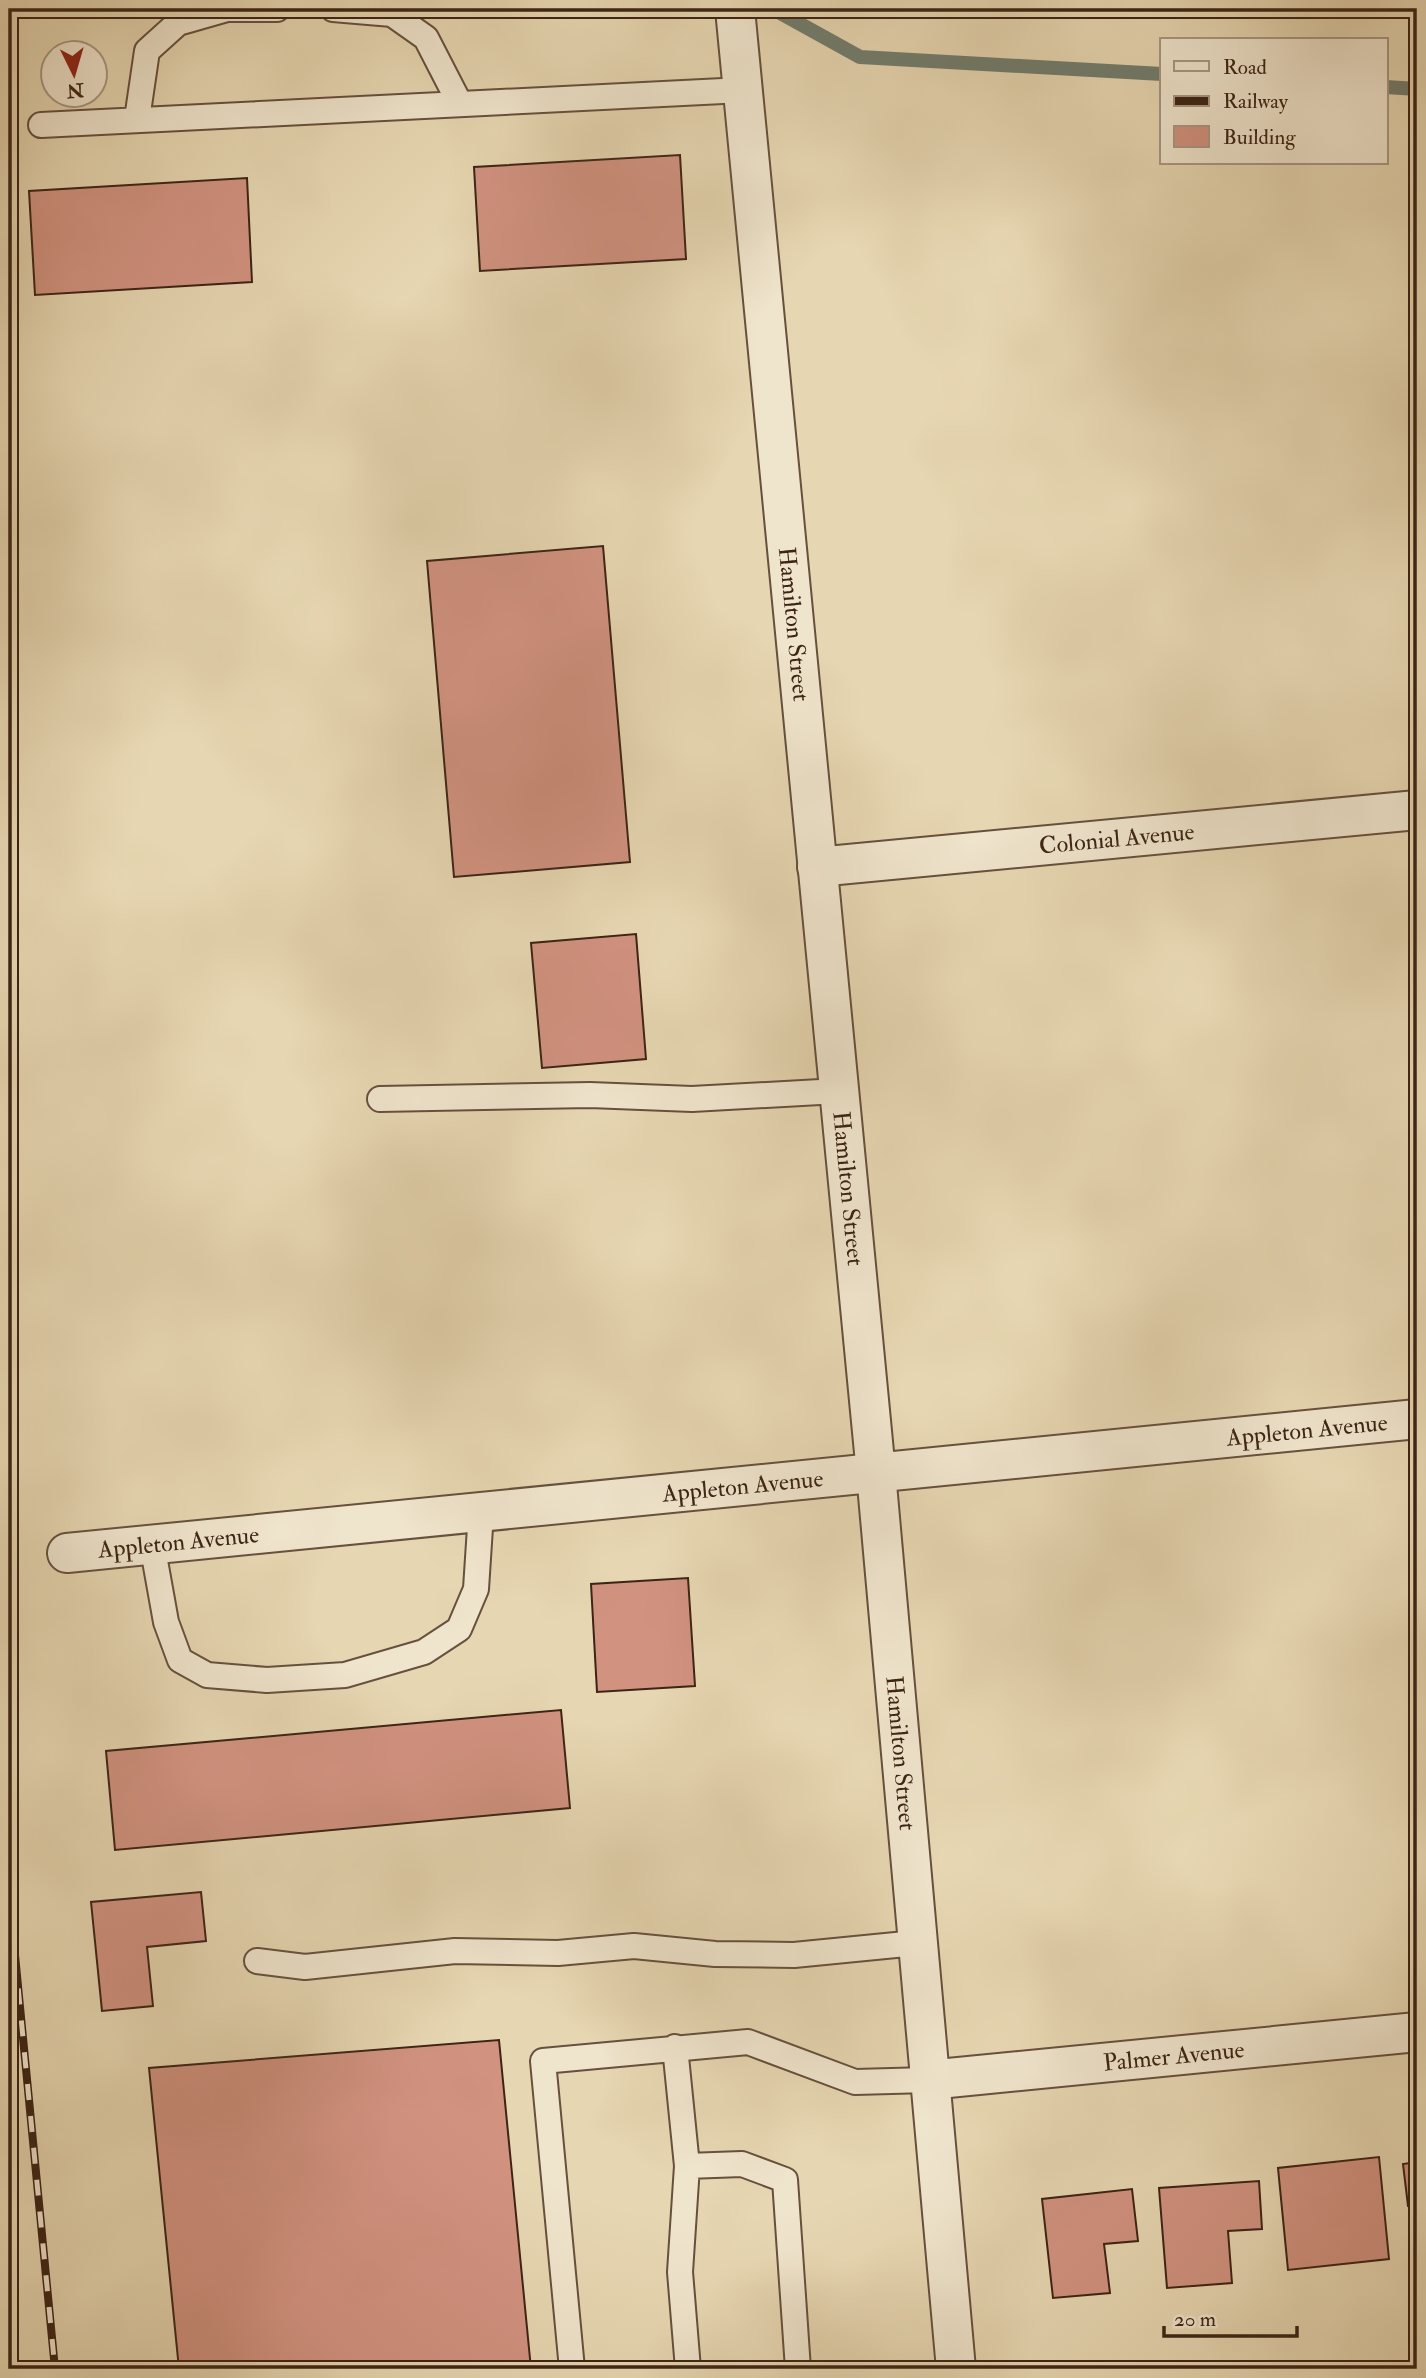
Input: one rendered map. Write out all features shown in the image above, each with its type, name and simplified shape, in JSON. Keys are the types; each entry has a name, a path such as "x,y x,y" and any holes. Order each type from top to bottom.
{"street":[{"name":"Hamilton Street","path":"735,9 876,1473 928,2080 956,2369"},
{"name":"Colonial Avenue","path":"817,867 1417,810"},
{"name":"Appleton Avenue","path":"67,1553 1417,1419"},
{"name":"Palmer Avenue","path":"928,2080 1417,2032"}],"lane":[{"path":"137,119 148,51 178,23 227,9 277,9"},
{"path":"333,9 392,14 426,38 460,104"},
{"path":"41,125 743,90"},
{"path":"380,1099 590,1094 692,1099 838,1091"},
{"path":"152,1544 166,1622 180,1660 207,1675 267,1680 345,1675 424,1652 459,1629 476,1589 481,1512"},
{"path":"257,1961 305,1967 455,1951 558,1953 634,1946 715,1954 794,1955 916,1943"},
{"path":"572,2369 543,2061 748,2042 855,2082 928,2080"},
{"path":"676,2047 687,2166 680,2272 688,2369"},
{"path":"687,2166 741,2164 785,2180 798,2369"}],"building":[{"path":"680,155 686,259 480,271 474,167"},
{"path":"247,178 252,282 35,295 29,191"},
{"path":"603,546 630,862 454,877 427,561"},
{"path":"636,934 646,1059 542,1068 531,943"},
{"path":"688,1578 695,1686 597,1692 591,1584"},
{"path":"561,1710 570,1808 115,1850 106,1751"},
{"path":"201,1892 206,1941 147,1947 153,2006 102,2011 91,1902"},
{"path":"499,2040 531,2369 179,2369 149,2068"},
{"path":"1379,2157 1389,2259 1288,2270 1278,2168"},
{"path":"1417,2162 1417,2205 1408,2206 1403,2164"},
{"path":"1259,2181 1262,2229 1228,2231 1232,2283 1167,2288 1159,2188"},
{"path":"1132,2189 1138,2241 1104,2244 1110,2293 1053,2298 1042,2199"}],"waterway":[{"path":"775,10 860,57 1160,74"},
{"path":"1388,87 1417,89"}],"railway":[{"path":"9,1893 55,2369"}]}
